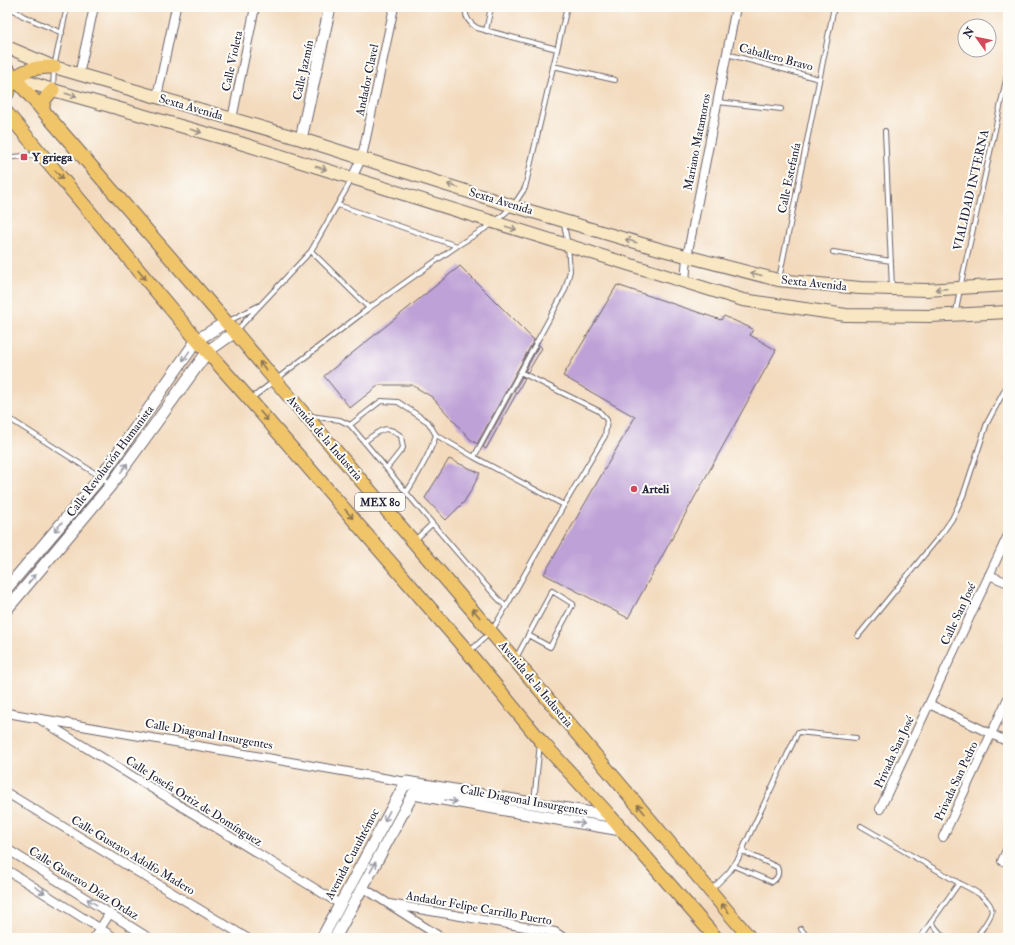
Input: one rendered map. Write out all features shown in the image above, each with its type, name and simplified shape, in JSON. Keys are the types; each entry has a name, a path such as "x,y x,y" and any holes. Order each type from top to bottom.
{"main road":[{"name":"Sexta Avenida","path":"7,48 54,67 79,75 301,139 513,206 687,257 778,280 860,288 926,290 1008,285"},
{"path":"7,94 10,74 40,67 54,67"},
{"name":"Sexta Avenida","path":"10,74 53,90 237,142 743,300 846,315 930,316 1008,312"},
{"name":"Avenida de la Industria","path":"10,74 44,111 392,515 750,938"},
{"path":"44,111 44,100 53,90"},
{"name":"MEX 80","path":"7,113 197,340 468,652 540,740 610,816 716,938"}],"street":[{"path":"79,75 94,7"},
{"path":"157,97 176,7"},
{"name":"Calle Violeta","path":"232,119 255,7"},
{"name":"Calle Jazmín","path":"301,139 330,7"},
{"name":"Andador Clavel","path":"352,178 362,158 394,7"},
{"name":"Mariano Matamoros","path":"685,282 687,257 736,7"},
{"name":"Calle Revolución Humanista","path":"7,588 101,477 197,340 226,322"},
{"name":"Calle Revolución Humanista","path":"7,609 111,485 208,352 235,332"},
{"name":"Calle San José","path":"929,704 1008,535"},
{"path":"989,575 1008,583"},
{"name":"Privada San Pedro","path":"943,837 1008,698"},
{"path":"929,704 1008,742"},
{"name":"Privada San José","path":"880,809 929,704"},
{"name":"Calle Diagonal Insurgentes","path":"7,713 610,816"},
{"name":"Calle Josefa Ortiz de Domínguez","path":"37,718 340,904"},
{"path":"406,782 413,794"},
{"name":"Avenida Cuauhtémoc","path":"322,938 406,782"},
{"name":"Calle Gustavo Adolfo Madero","path":"7,793 248,938"},
{"name":"Calle Diagonal Insurgentes","path":"413,794 621,830"},
{"name":"Avenida Cuauhtémoc","path":"335,938 413,794"},
{"path":"1002,861 1008,848"},
{"name":"Calle Gustavo Díaz Ordaz","path":"7,849 149,938"},
{"path":"7,870 115,938"},
{"path":"362,887 442,938"},
{"path":"346,892 356,899"},
{"name":"Andador Felipe Carrillo Puerto","path":"389,904 555,932 564,938"},
{"path":"94,938 110,913"}],"lane":[{"path":"9,7 24,16 62,33"},
{"path":"53,90 54,67 68,7"},
{"path":"466,7 465,13 470,23 477,28 557,49"},
{"path":"486,30 491,7"},
{"path":"250,400 370,308 457,246 494,223 513,206 525,188 567,7"},
{"name":"Calle Estefanía","path":"778,280 834,7"},
{"name":"Caballero Bravo","path":"727,54 820,79"},
{"path":"553,66 615,80"},
{"name":"VIALIDAD INTERNA","path":"956,315 960,288 1008,71"},
{"path":"718,102 781,109"},
{"path":"885,131 892,289"},
{"path":"7,160 13,157 42,155"},
{"path":"235,332 311,251 352,178"},
{"path":"338,205 457,246"},
{"path":"474,457 564,290 570,271 568,246 563,220"},
{"path":"311,251 370,308"},
{"path":"833,252 891,261"},
{"path":"226,322 262,304"},
{"path":"468,652 492,632 564,504 605,436 607,420 599,411 520,372"},
{"path":"858,636 943,532 952,518 963,496 987,423 1008,384"},
{"path":"350,425 381,401 398,402 428,422 436,435 474,457 564,504"},
{"path":"306,416 340,420 350,425 407,491 432,524 506,607"},
{"path":"13,420 111,485"},
{"path":"364,442 383,429 392,429 401,436 403,448 387,468"},
{"path":"392,515 407,491 436,435"},
{"path":"414,541 432,524"},
{"path":"515,659 528,635 552,591 573,604 550,647 528,635"},
{"path":"710,890 734,866 798,732 856,738"},
{"path":"534,803 540,740"},
{"path":"861,826 986,899 991,908 991,913 976,938"},
{"path":"734,866 772,882 777,878 779,872 777,867 742,850"},
{"path":"920,938 959,883"},
{"path":"931,922 944,938"},
{"path":"801,930 808,938"}],"building":[{"path":"460,266 534,340 477,444 470,439 432,397 412,385 379,385 350,408 324,376"},
{"path":"617,285 721,320 724,316 753,329 750,335 776,350 628,618 544,574 635,417 563,376"},
{"path":"539,345 542,348 528,372 525,371"},
{"path":"522,377 525,378 486,449 483,447"},
{"path":"449,459 480,473 464,502 446,520 425,498"}],"place":[{"name":"Y griega","path":"24,157"},
{"name":"Arteli","path":"634,489"}]}
